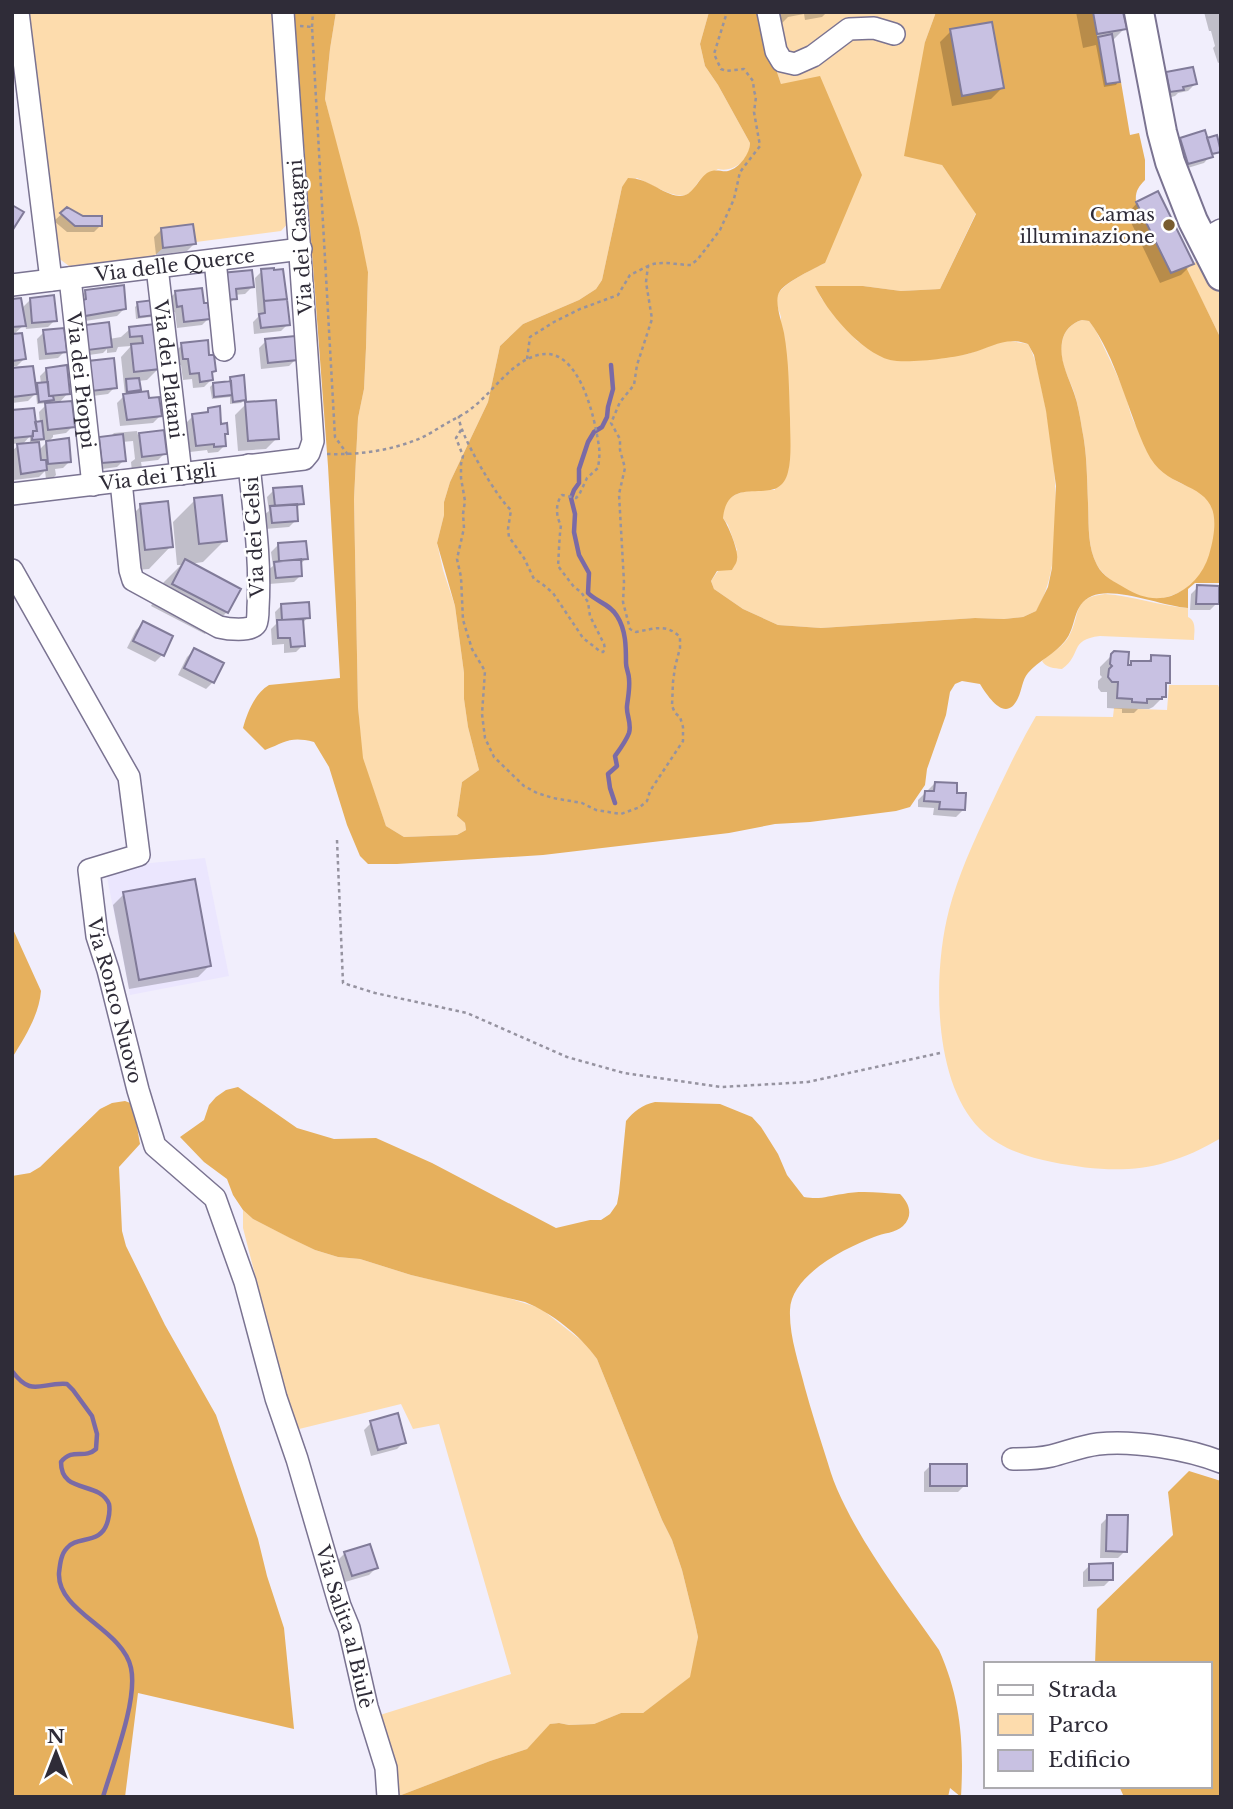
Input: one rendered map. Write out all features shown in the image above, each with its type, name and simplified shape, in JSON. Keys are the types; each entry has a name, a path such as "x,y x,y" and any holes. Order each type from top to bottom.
{"main road":[{"path":"1139,12 1170,163 1181,193 1212,235 1221,276"}],"street":[{"path":"18,12 60,279"},
{"path":"768,12 776,51 782,61 795,64 813,56 849,29 874,28 894,34"},
{"name":"Via dei Castagni","path":"284,18 313,441 307,456"},
{"name":"Via delle Querce","path":"12,285 301,249"},
{"path":"215,260 224,350"},
{"name":"Via dei Platani","path":"157,267 181,474"},
{"name":"Via dei Pioppi","path":"60,279 93,485"},
{"name":"Via dei Tigli","path":"12,494 249,466 307,456"},
{"name":"Via dei Gelsi","path":"121,481 133,580 219,627 251,628 257,619 260,579 249,466"},
{"name":"Via Ronco Nuovo","path":"12,569 129,777 139,855 89,870 97,936 155,1146 215,1198 245,1282 276,1398 297,1459"},
{"path":"1013,1459 1052,1456 1079,1447 1112,1443 1165,1448 1221,1462"},
{"name":"Via Salita al Biulè","path":"297,1459 349,1629 367,1707 386,1768 388,1797"}],"path":[{"path":"313,12 335,437 348,455"},
{"path":"527,359 530,337 580,309 618,295 630,275 653,263 691,265 720,230 732,205 740,172 761,146 754,112 756,97 753,81 744,69 721,69 715,54 727,12"},
{"path":"284,18 312,27"},
{"path":"461,430 456,438 463,456 461,478 465,501 464,528 457,559 461,577 463,620 472,649 485,671 482,714 485,738 494,757 524,786 537,793 582,803 596,810 621,814 629,812 647,801 650,791 683,741 680,717 672,706 673,682 681,637 669,628 636,632 630,629 623,602 619,494 625,468 620,439 611,423 620,402 634,385 637,365 652,319 646,282 648,266"},
{"path":"307,456 348,455 393,447 418,439 471,409 527,359 546,354 566,361 575,372 591,407 599,449 598,468 587,478 579,495 576,498 562,495 559,498 557,508 559,523 562,525 558,566 588,602 590,615 604,644 603,652 583,638 553,593 534,579 524,558 509,537 512,510 489,482 461,430 459,416"},
{"path":"337,840 343,983 375,993 467,1013 567,1057 612,1070 721,1087 808,1082 940,1053"}],"shaded area":[{"path":"294,12 336,12 325,99 368,272 364,389 358,418 354,499 358,707 363,758 386,826 404,837 457,835 466,830 465,823 457,816 462,782 479,770 468,727 455,606 437,543 450,482 488,402 500,346 523,324 579,300 596,289 602,280 622,187 628,178 642,181 673,195 684,196 707,173 715,170 728,171 736,167 744,160 748,151 750,143 705,66 700,44 709,12 757,12 781,84 820,76 862,175 825,263 788,284 778,295 788,376 788,472 783,483 775,489 743,492 734,496 727,504 723,518 735,544 737,560 732,570 717,571 711,581 714,589 743,609 778,625 821,628 975,618 1004,619 1023,617 1036,611 1048,587 1052,568 1056,486 1046,411 1034,355 1028,344 1012,341 954,357 919,361 890,360 868,349 846,330 815,286 863,286 901,291 940,289 976,214 942,165 904,156 925,42 936,12 1093,12 1106,84 1121,82 1130,135 1139,133 1145,160 1145,180 1140,185 1136,202 1171,273 1186,267 1221,339 1221,583 1195,583 1188,589 1188,608 1113,593 1092,596 1081,604 1065,641 1028,673 1018,698 1008,709 998,706 980,684 962,681 955,684 950,692 946,715 927,769 925,785 910,807 896,811 543,855 368,864 360,856 329,767 314,742 293,740 265,750 243,728 256,698 269,685 340,678 328,466","holes":["1089,321 1107,351 1147,452 1157,467 1196,491 1206,499 1213,511 1214,529 1206,562 1190,585 1171,596 1159,598 1136,594 1106,576 1094,558 1089,535 1084,438 1077,402 1061,349 1066,331 1075,323"]},
{"path":"205,858 229,976 130,995 107,877 150,863"},
{"path":"12,927 41,991 34,1017 12,1058"},
{"path":"238,1087 297,1128 334,1139 376,1138 432,1163 556,1228 601,1220 610,1214 617,1204 619,1193 626,1121 639,1109 655,1102 720,1104 752,1117 778,1154 787,1175 804,1197 820,1198 857,1192 900,1194 909,1209 903,1226 849,1248 809,1274 793,1297 790,1310 791,1330 831,1472 847,1511 871,1552 939,1650 946,1668 959,1722 961,1797 950,1788 948,1797 396,1797 527,1749 550,1724 594,1724 621,1713 643,1713 690,1677 698,1637 695,1623 672,1540 597,1359 590,1350 574,1333 525,1302 315,1250 253,1219 233,1195 227,1179 204,1162 180,1137 204,1120 209,1105 216,1097 226,1090"},
{"path":"125,1101 133,1104 140,1144 119,1167 122,1231 126,1246 165,1325 216,1415 258,1539 284,1628 294,1729 138,1693 125,1797 12,1797 12,1176 30,1173 40,1167 100,1109"},
{"path":"1189,1471 1221,1481 1221,1797 1124,1797 1120,1788 1212,1788 1212,1662 1095,1662 1097,1609 1173,1535 1168,1492"}],"green space":[{"path":"28,12 274,12 290,221 281,231 163,248 153,257 69,266 57,257"},
{"path":"336,12 709,12 700,44 705,66 750,143 740,164 730,169 718,169 699,181 693,190 683,196 637,178 622,187 602,280 596,289 579,300 523,324 500,346 488,402 450,482 437,543 455,606 468,727 479,770 462,782 457,816 465,823 466,830 457,835 404,837 386,826 362,758 358,707 354,499 358,418 364,389 368,272 325,99"},
{"path":"757,12 936,12 925,42 942,165 976,213 940,289 901,291 863,286 816,286 821,298 857,341 890,360 968,354 1005,340 1028,344 1034,356 1047,418 1056,505 1052,564 1046,590 1036,611 1023,617 821,628 778,625 743,609 714,589 711,581 737,550 723,518 723,508 739,493 775,490 781,317 776,302 778,294 796,278 825,263 781,84"},
{"path":"1202,258 1221,297 1221,339 1186,268"},
{"path":"1082,320 1089,321 1095,329 1124,391 1134,422 1155,456 1173,479 1208,498 1215,512 1213,543 1202,572 1193,583 1172,596 1154,599 1131,592 1107,577 1094,558 1089,534 1084,438 1077,401 1061,355 1066,331 1071,325"},
{"path":"1105,594 1188,608 1188,617 1194,624 1194,640 1100,636 1079,644 1062,669 1046,665 1042,661 1068,638 1079,609 1086,599"},
{"path":"1169,685 1218,685 1221,692 1221,1138 1179,1158 1139,1168 1098,1169 1032,1157 1013,1151 987,1136 964,1108 953,1083 940,1024 939,993 940,963 949,910 982,823 1036,716 1113,717 1114,708 1167,710"},
{"path":"243,1210 253,1219 315,1250 338,1257 360,1259 540,1308 587,1345 597,1359 682,1570 698,1637 691,1677 643,1713 621,1713 594,1724 551,1724 527,1749 396,1797 380,1715 511,1674 439,1424 413,1429 401,1404 295,1430 243,1228"}],"building":[{"path":"1093,12 1123,12 1127,29 1097,34"},
{"path":"992,22 1004,88 962,96 950,29"},
{"path":"1112,34 1120,82 1106,84 1098,37"},
{"path":"1193,67 1197,84 1170,92 1166,72"},
{"path":"1205,130 1213,157 1188,164 1180,138"},
{"path":"1217,135 1221,152 1212,154 1207,138"},
{"path":"1158,191 1194,264 1171,273 1136,202"},
{"path":"12,205 24,212 12,231"},
{"path":"67,207 83,216 102,216 102,226 75,226 60,213"},
{"path":"193,224 196,244 163,248 161,228"},
{"path":"261,269 283,269 287,299 264,301"},
{"path":"252,270 254,287 236,289 237,299 224,300 221,273"},
{"path":"124,285 126,309 85,316 85,290"},
{"path":"202,288 210,319 184,322 182,306 177,307 175,291"},
{"path":"54,295 57,321 32,323 30,298"},
{"path":"21,298 26,326 12,327 12,299"},
{"path":"287,299 290,325 261,328 259,314 265,313 264,301"},
{"path":"154,300 156,315 139,317 137,302"},
{"path":"109,322 112,347 88,350 85,325"},
{"path":"155,324 160,369 134,372 131,344 143,343 142,336 130,337 129,327"},
{"path":"64,328 67,352 46,354 43,330"},
{"path":"22,333 26,359 12,361 12,334"},
{"path":"295,336 298,360 268,363 265,339"},
{"path":"208,340 209,355 214,355 216,371 212,372 213,380 200,382 199,373 190,374 188,359 183,359 181,343"},
{"path":"114,358 117,388 91,391 88,361"},
{"path":"67,365 70,394 49,396 46,368"},
{"path":"33,366 37,394 12,397 12,368"},
{"path":"244,375 246,400 233,402 230,377"},
{"path":"139,378 141,390 127,392 126,379"},
{"path":"231,381 232,395 214,397 213,383"},
{"path":"48,382 49,396 53,396 54,400 39,402 37,383"},
{"path":"148,391 149,398 159,397 162,416 127,420 123,394"},
{"path":"276,400 279,439 248,441 245,402"},
{"path":"72,401 75,427 48,430 45,403"},
{"path":"220,406 221,424 227,423 226,446 196,446 192,414 208,412 208,408"},
{"path":"34,408 37,431 33,431 33,436 13,438 12,410"},
{"path":"42,421 44,439 32,440 33,431 37,431 35,422"},
{"path":"164,430 167,454 142,457 139,433"},
{"path":"123,434 126,461 102,463 99,437"},
{"path":"69,438 71,462 48,464 46,441"},
{"path":"39,442 41,460 46,460 47,470 21,474 17,444"},
{"path":"302,486 304,504 275,506 273,488"},
{"path":"222,495 227,541 199,544 194,498"},
{"path":"168,501 173,547 145,550 140,504"},
{"path":"297,504 298,521 272,523 270,506"},
{"path":"306,541 308,559 279,561 278,543"},
{"path":"185,559 241,589 228,613 172,584"},
{"path":"301,559 302,576 276,578 274,562"},
{"path":"1197,585 1219,586 1219,604 1196,604"},
{"path":"309,602 310,618 282,620 281,604"},
{"path":"303,619 305,646 291,647 290,638 278,638 277,620"},
{"path":"143,621 173,636 164,656 133,641"},
{"path":"194,648 224,663 214,683 184,668"},
{"path":"1114,651 1129,652 1128,665 1131,665 1131,661 1151,661 1151,655 1170,656 1170,683 1166,683 1166,697 1147,699 1147,703 1117,698 1118,682 1112,682 1108,677 1112,666 1111,654"},
{"path":"935,782 957,783 957,793 966,793 965,810 939,809 940,802 924,801 925,791 934,791"},
{"path":"195,879 211,966 139,980 123,892"},
{"path":"398,1413 406,1443 378,1450 370,1421"},
{"path":"930,1464 967,1464 967,1486 930,1486"},
{"path":"1107,1515 1128,1515 1127,1552 1106,1551"},
{"path":"370,1544 378,1568 352,1576 344,1552"},
{"path":"1113,1563 1113,1580 1089,1580 1089,1564"}],"waterway":[{"path":"611,365 613,389 607,417 588,442 579,469 579,483 571,498 579,555 589,573 588,593 614,612 620,621 625,639 630,729 615,756 617,766 608,774 615,803"},
{"path":"12,1371 25,1384 31,1386 67,1384 92,1416 97,1434 96,1449 87,1454 70,1455 61,1462 67,1479 104,1497 109,1504 108,1520 100,1534 71,1544 67,1548 62,1556 59,1573 61,1587 68,1599 116,1642 126,1654 131,1668 128,1714 103,1797"}],"place":[{"name":"Camas illuminazione","path":"1169,225"}]}
